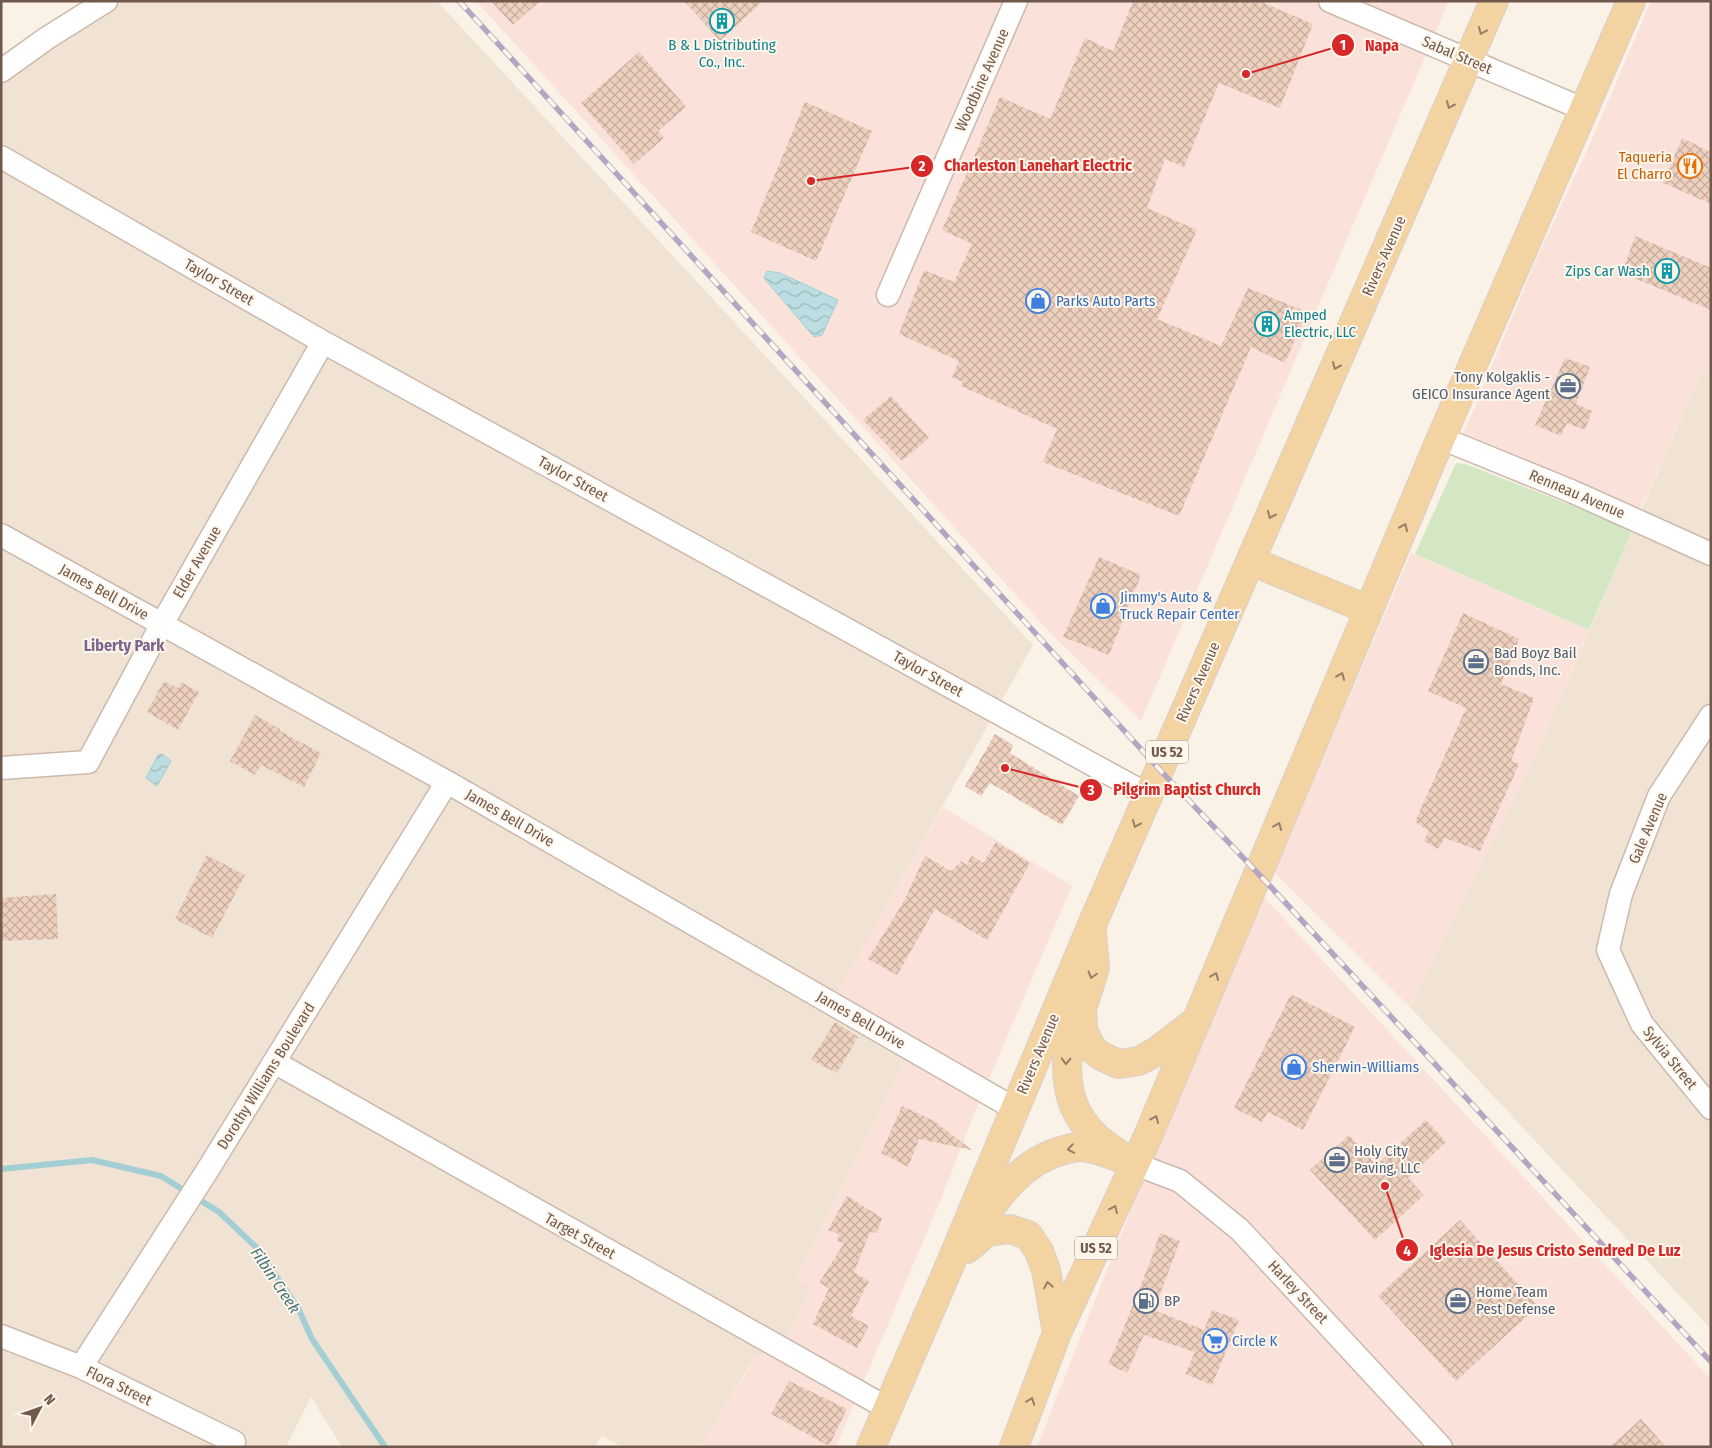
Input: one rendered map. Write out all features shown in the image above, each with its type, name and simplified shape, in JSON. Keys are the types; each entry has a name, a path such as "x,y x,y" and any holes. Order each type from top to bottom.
{"main road":[{"name":"Rivers Avenue","path":"871,1447 952,1260 1091,927 1470,60 1494,1"},
{"name":"US 52","path":"1013,1445 1057,1333 1135,1164 1441,438 1631,1"},
{"path":"1251,561 1369,610"},
{"path":"1091,927 1095,968 1082,1009 1083,1031 1093,1050 1119,1064 1139,1061 1157,1051 1196,1021"},
{"path":"1070,978 1074,1004 1067,1047 1066,1070 1072,1103 1084,1125 1100,1142 1135,1164"},
{"path":"952,1260 992,1204 1012,1180 1030,1164 1051,1153 1078,1147 1107,1153 1135,1164"},
{"path":"952,1260 987,1232 1010,1229 1028,1236 1039,1251 1046,1270 1057,1333"},
{"path":"887,1408 894,1439 892,1447"}],"street":[{"path":"1,71 47,38 106,1"},
{"name":"Woodbine Avenue","path":"888,295 1016,1"},
{"name":"Sabal Street","path":"1330,1 1583,109"},
{"name":"Taylor Street","path":"1,157 323,342 1148,795"},
{"name":"Elder Avenue","path":"1,768 88,762 162,624 323,342"},
{"name":"Renneau Avenue","path":"1441,438 1571,491 1711,554"},
{"name":"James Bell Drive","path":"1,535 447,782 1015,1109"},
{"name":"Gale Avenue","path":"1608,950 1621,894 1659,796 1711,716"},
{"name":"Dorothy Williams Boulevard","path":"81,1367 207,1171 447,782"},
{"name":"Sylvia Street","path":"1608,950 1642,1024 1711,1108"},
{"name":"Target Street","path":"274,1062 887,1408"},
{"name":"Harley Street","path":"1135,1164 1180,1181 1240,1230 1441,1447"},
{"name":"Flora Street","path":"1,1336 81,1367 234,1442"}],"shaded area":[{"name":"Liberty Park","path":"106,1 437,1 1033,645 832,1003 911,1049 796,1280 812,1289 781,1349 755,1357 700,1447 622,1447 602,1436 594,1447 342,1447 311,1397 286,1447 1,1447 1,71"},
{"path":"476,1 1449,1 1141,721 1053,636"},
{"path":"1651,1 1711,1 1711,374 1702,370 1636,520 1457,445 1537,258 1593,137"},
{"path":"1702,370 1711,374 1711,1329 1410,1007 1533,761"},
{"path":"1411,553 1589,630 1533,761 1410,1007 1274,872"},
{"path":"943,807 1072,886 979,1102 939,1204 836,1447 700,1447 756,1357 781,1349 811,1289 796,1280 911,1049 831,1003"},
{"path":"1264,897 1711,1379 1711,1447 1037,1447 1147,1169"}],"green space":[{"path":"1456,463 1465,464 1633,529 1589,630 1415,554"}],"water":[{"path":"767,271 780,273 838,300 822,335 814,337 764,278"},
{"path":"162,754 171,761 157,786 146,778 158,755"}],"building":[{"path":"491,1 540,1 513,25"},
{"name":"B & L Distributing Co., Inc.","path":"684,1 763,1 720,41"},
{"name":"Parks Auto Parts","path":"1133,1 1259,1 1313,24 1280,108 1219,83 1184,167 1165,159 1147,208 1197,230 1157,319 1221,346 1248,288 1307,312 1285,363 1251,347 1179,516 1043,462 1057,429 961,386 963,382 952,377 959,361 899,334 924,270 954,282 972,244 942,230 1000,97 1050,119 1085,38 1113,51"},
{"path":"639,52 686,107 658,131 664,138 634,164 581,103"},
{"path":"805,102 872,131 816,261 751,232"},
{"name":"Taqueria El Charro","path":"1682,138 1711,152 1711,204 1663,183"},
{"name":"Zips Car Wash","path":"1635,236 1711,268 1711,310 1622,273"},
{"name":"Tony Kolgaklis - GEICO Insurance Agent","path":"1565,358 1590,367 1576,404 1592,411 1585,430 1567,423 1561,436 1535,425"},
{"path":"891,396 929,438 902,461 863,420"},
{"name":"Jimmy's Auto & Truck Repair Center","path":"1099,557 1141,575 1109,655 1063,637"},
{"path":"1463,613 1519,639 1501,684 1534,698 1511,761 1519,764 1480,851 1445,838 1438,849 1424,841 1429,831 1415,822 1466,708 1428,691"},
{"path":"164,681 178,688 181,682 199,692 178,730 147,712"},
{"path":"255,715 321,753 304,787 261,765 255,775 230,761"},
{"path":"995,734 1013,745 1010,753 1079,796 1062,825 990,783 981,796 965,786"},
{"path":"996,842 1030,863 987,940 935,909 897,975 868,959 903,903 925,856 951,871 961,861 967,865 971,855 983,863"},
{"path":"207,855 245,875 212,938 175,919"},
{"path":"56,894 58,939 1,941 1,898"},
{"name":"Sherwin-Williams","path":"1291,994 1355,1027 1303,1130 1268,1112 1262,1122 1234,1108"},
{"path":"835,1022 858,1037 837,1073 811,1060"},
{"path":"902,1106 934,1121 972,1150 919,1139 908,1167 881,1153"},
{"path":"1426,1120 1446,1142 1408,1178 1424,1195 1375,1240 1310,1170 1349,1135 1376,1165"},
{"path":"847,1196 882,1218 877,1233 870,1232 854,1272 869,1281 851,1316 869,1326 857,1348 813,1324 829,1288 819,1283 844,1243 837,1241 839,1234 828,1230"},
{"name":"Home Team Pest Defense","path":"1460,1220 1538,1306 1456,1381 1378,1296"},
{"name":"BP","path":"1160,1233 1180,1241 1154,1310 1204,1330 1212,1310 1239,1320 1212,1385 1185,1374 1195,1352 1144,1335 1127,1373 1108,1364"},
{"path":"789,1381 847,1409 829,1446 771,1414"},
{"path":"1641,1419 1666,1447 1610,1447"}],"waterway":[{"name":"Filbin Creek","path":"1,1169 92,1160 161,1176 219,1212 257,1248 298,1308 312,1339 385,1447"}],"railway":[{"path":"459,1 1160,770 1711,1362"}],"place":[{"name":"B & L Distributing Co., Inc.","path":"722,21"},
{"name":"Napa","path":"1246,74"},
{"name":"Taqueria El Charro","path":"1690,166"},
{"name":"Charleston Lanehart Electric","path":"811,181"},
{"name":"Zips Car Wash","path":"1667,271"},
{"name":"Parks Auto Parts","path":"1038,301"},
{"name":"Amped Electric, LLC","path":"1267,324"},
{"name":"Tony Kolgaklis - GEICO Insurance Agent","path":"1568,386"},
{"name":"Jimmy's Auto & Truck Repair Center","path":"1103,606"},
{"name":"Bad Boyz Bail Bonds, Inc.","path":"1476,662"},
{"name":"Pilgrim Baptist Church","path":"1005,768"},
{"name":"Sherwin-Williams","path":"1294,1067"},
{"name":"Holy City Paving, LLC","path":"1337,1160"},
{"name":"Iglesia De Jesus Cristo Sendred De Luz","path":"1385,1186"},
{"name":"BP","path":"1146,1301"},
{"name":"Home Team Pest Defense","path":"1458,1301"},
{"name":"Circle K","path":"1215,1341"}],"district":[{"name":"Liberty Park","path":"124,645"}]}
